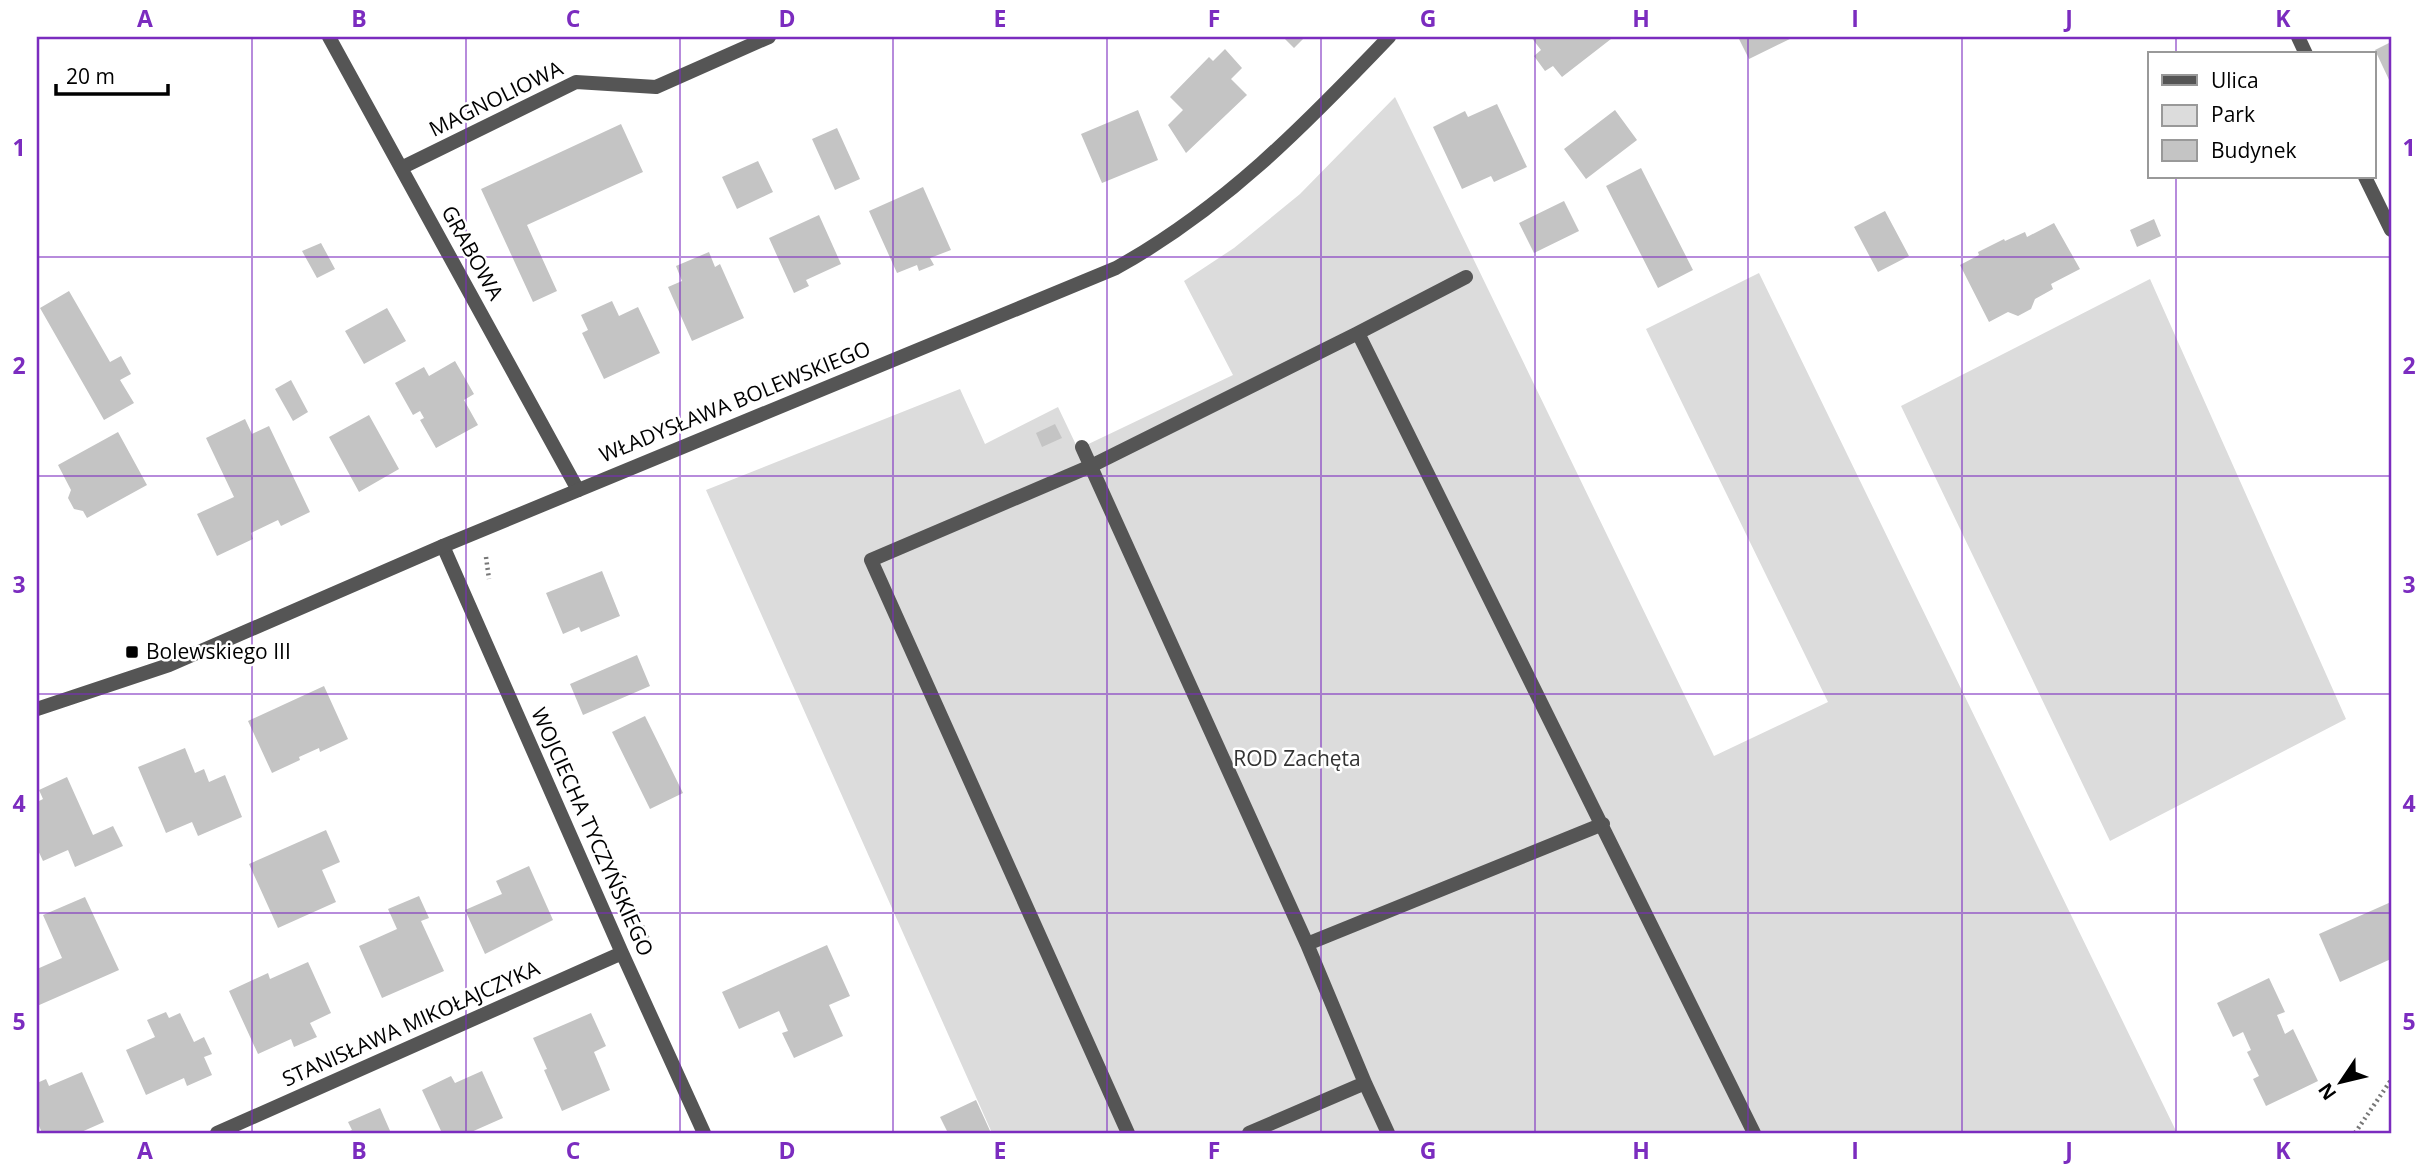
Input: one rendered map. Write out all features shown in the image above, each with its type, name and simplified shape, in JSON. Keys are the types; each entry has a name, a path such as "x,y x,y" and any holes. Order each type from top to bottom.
{"street":[{"name":"GRABOWA","path":"329,37 578,490"},
{"name":"MAGNOLIOWA","path":"401,168 576,82 656,87 769,37"},
{"name":"WŁADYSŁAWA BOLEWSKIEGO","path":"37,709 169,665 443,546 1128,262 1170,237 1219,201 1281,148 1389,37"},
{"path":"2365,178 2391,230"},
{"path":"1128,1133 871,560 1091,466 1466,277"},
{"path":"1358,333 1754,1133"},
{"path":"1082,447 1307,944 1388,1133"},
{"name":"WOJCIECHA TYCZYŃSKIEGO","path":"443,546 704,1133"},
{"path":"1307,944 1603,824"},
{"name":"STANISŁAWA MIKOŁAJCZYKA","path":"217,1133 622,953"},
{"path":"1249,1133 1365,1083"}],"path":[{"path":"2355,1133 2391,1080"}],"green space":[{"name":"ROD Zachęta","path":"1395,97 1714,756 1828,702 1646,329 1759,273 2177,1133 992,1133 706,490 960,389 985,444 1058,407 1078,449 1233,375 1184,281 1234,248 1300,194"},
{"path":"2150,279 2346,719 2110,841 1901,406"}],"building":[{"path":"1283,37 1305,37 1294,48"},
{"path":"1531,37 1611,39 1562,77 1553,66 1545,71 1534,56 1541,50"},
{"path":"1738,37 1794,37 1749,59"},
{"path":"2391,42 2391,84 2376,52 2375,50"},
{"path":"1225,49 1242,68 1231,79 1247,95 1186,153 1168,125 1183,110 1170,97 1209,57 1213,61"},
{"path":"1497,104 1527,167 1494,182 1491,176 1462,189 1433,127 1465,111 1468,117"},
{"path":"1138,110 1158,160 1102,183 1081,134"},
{"path":"1615,110 1637,140 1586,179 1564,149"},
{"path":"621,124 643,172 527,225 557,291 533,302 481,189"},
{"path":"837,128 860,179 835,190 812,139"},
{"path":"758,161 773,192 737,209 722,177"},
{"path":"1641,168 1693,270 1658,288 1606,186"},
{"path":"923,187 951,250 930,258 934,265 919,271 917,265 897,273 869,211"},
{"path":"1564,201 1579,231 1534,253 1519,223"},
{"path":"1885,211 1909,256 1878,272 1854,227"},
{"path":"819,215 841,264 806,280 809,286 794,293 769,238"},
{"path":"2154,219 2161,236 2137,247 2130,230"},
{"path":"2054,223 2080,269 2051,284 2053,289 2035,299 2031,309 2018,316 2008,312 1989,322 1960,265 2004,239 2005,241 2025,232 2027,237"},
{"path":"321,243 335,269 317,278 302,251"},
{"path":"709,252 715,267 720,264 744,318 692,341 668,287 682,281 676,266"},
{"path":"69,291 110,362 121,356 131,374 120,380 134,403 104,420 40,308"},
{"path":"612,301 619,316 638,307 660,353 604,379 582,333 588,330 581,315"},
{"path":"387,308 406,341 364,364 345,331"},
{"path":"455,361 474,394 464,400 478,425 436,448 420,420 424,418 420,411 413,415 395,383 424,367 429,376"},
{"path":"291,380 308,412 293,421 275,389"},
{"path":"369,415 399,469 359,492 329,437"},
{"path":"245,419 252,434 269,426 310,512 281,526 278,520 251,533 253,539 217,556 197,514 234,497 206,438"},
{"path":"1055,424 1062,438 1042,447 1036,433"},
{"path":"118,432 147,485 87,518 83,511 74,509 68,498 71,490 58,465"},
{"path":"602,571 620,616 581,632 579,627 563,634 546,593"},
{"path":"637,655 650,686 583,715 570,684"},
{"path":"324,686 348,739 320,752 319,748 272,773 248,721"},
{"path":"645,716 683,793 650,809 612,732"},
{"path":"185,748 195,773 204,769 209,782 225,775 242,817 198,836 192,822 166,833 138,767"},
{"path":"67,777 93,835 113,826 123,846 75,867 68,850 43,861 37,848 37,802 43,799 39,790"},
{"path":"326,830 340,862 322,870 336,902 278,928 249,864"},
{"path":"529,866 553,920 485,954 465,910 502,894 496,881"},
{"path":"419,896 429,918 421,921 444,971 382,998 359,946 397,929 388,909"},
{"path":"85,897 119,970 37,1006 37,969 62,958 43,915"},
{"path":"2391,902 2391,959 2340,982 2319,934"},
{"path":"827,945 850,996 829,1005 843,1036 794,1058 782,1033 788,1031 779,1011 739,1029 722,992"},
{"path":"308,962 331,1013 310,1023 317,1037 294,1047 291,1039 258,1054 229,991 268,973 270,979"},
{"path":"2269,978 2285,1012 2277,1015 2285,1034 2293,1029 2318,1081 2266,1106 2253,1079 2259,1076 2247,1052 2251,1050 2243,1032 2233,1037 2217,1003"},
{"path":"166,1012 169,1018 180,1013 194,1042 204,1037 212,1054 204,1057 212,1075 187,1086 184,1078 146,1095 126,1050 155,1037 147,1020"},
{"path":"591,1013 606,1046 594,1052 610,1090 562,1111 533,1038"},
{"path":"482,1071 503,1118 469,1133 442,1133 422,1090 451,1076 455,1083"},
{"path":"82,1072 104,1122 79,1133 42,1133 37,1121 37,1083 46,1079 49,1086"},
{"path":"976,1100 991,1133 948,1133 940,1117"},
{"path":"380,1108 391,1133 345,1133 352,1130 348,1122"}],"place":[{"name":"Bolewskiego III","path":"132,652"}]}
